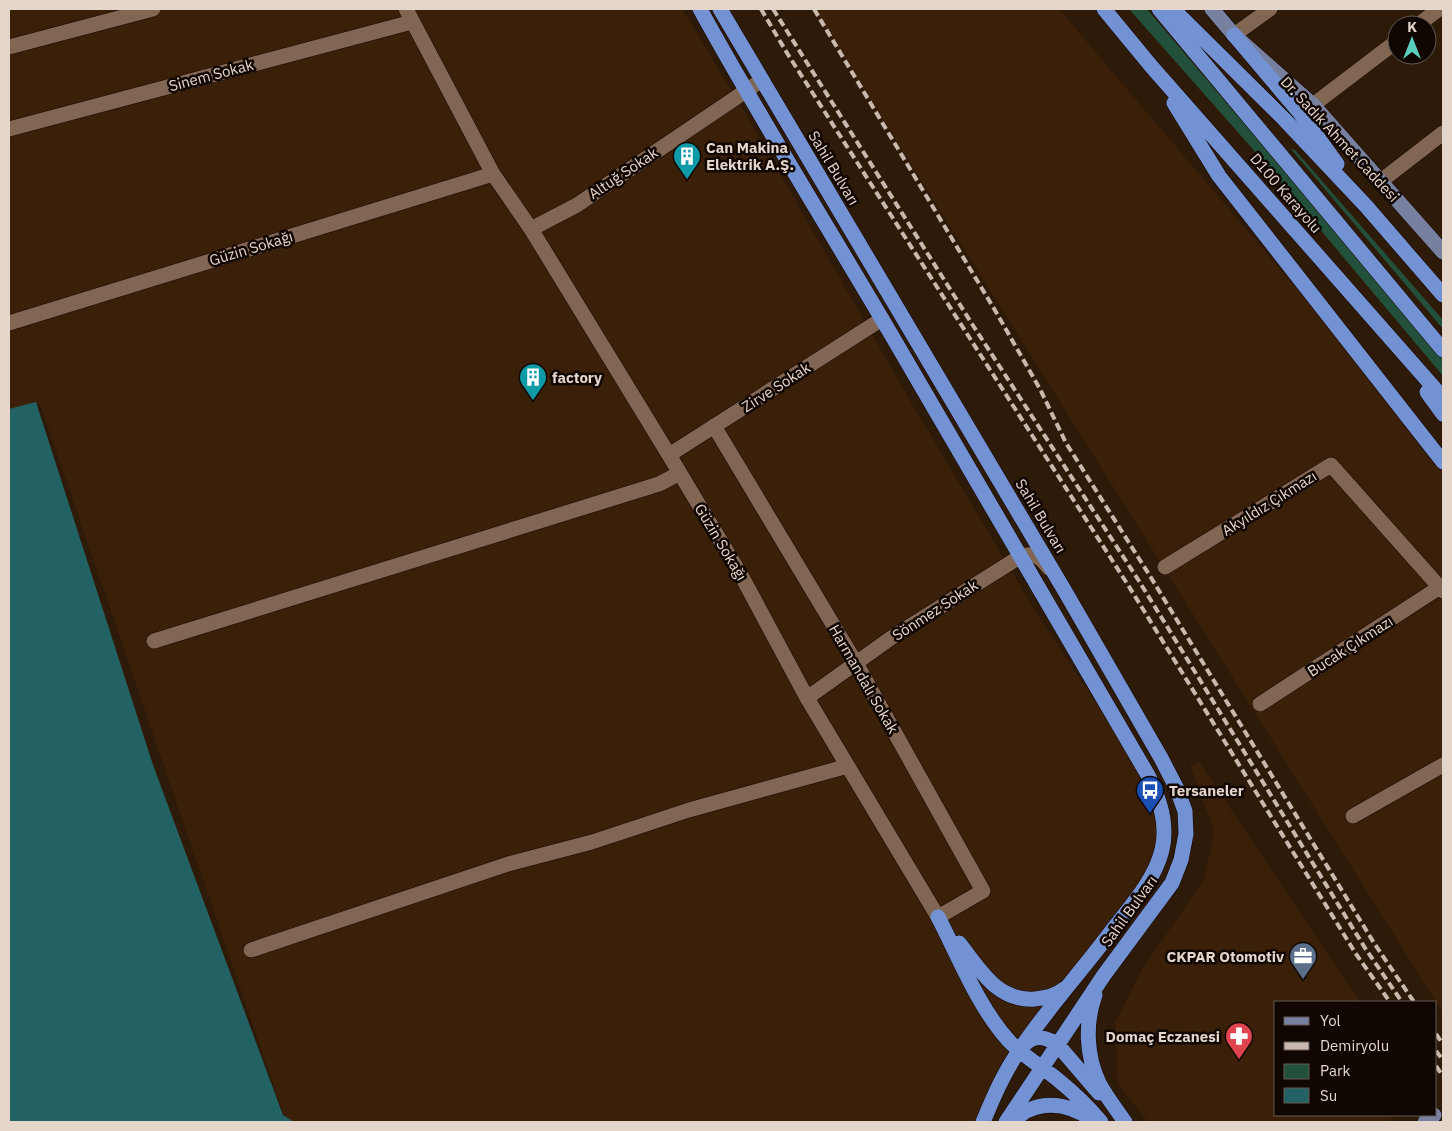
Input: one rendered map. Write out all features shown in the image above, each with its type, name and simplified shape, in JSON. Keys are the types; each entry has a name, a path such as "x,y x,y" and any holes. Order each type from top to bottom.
{"highway":[{"name":"Sahil Bulvarı","path":"700,9 745,91 1021,556 1149,777 1160,800 1164,824 1162,849 1155,871 1019,1050 983,1122"},
{"name":"Sahil Bulvarı","path":"720,9 1061,584 1161,758 1176,787 1185,811 1186,834 1181,860 1172,883 1104,975 1006,1122"},
{"name":"D100 Karayolu","path":"1104,9 1151,66 1443,398"},
{"name":"D100 Karayolu","path":"1159,9 1443,350"},
{"path":"1173,9 1283,118 1366,206 1443,295"},
{"path":"1234,35 1300,114 1366,206"},
{"path":"1151,66 1219,176 1443,462"},
{"path":"1356,300 1443,414"},
{"path":"938,917 994,987 1010,997 1026,1000 1044,998 1059,993 1076,977"},
{"path":"938,917 983,1003 999,1028 1019,1050 1079,1098 1101,1122"},
{"path":"1104,975 1091,1009 1089,1042 1091,1062 1100,1083 1124,1122"},
{"path":"1019,1050 1031,1039 1041,1037 1057,1044 1124,1122"},
{"path":"1014,1122 1028,1110 1046,1105 1062,1105 1084,1114 1096,1122"}],"main road":[{"name":"Dr. Sadık Ahmet Caddesi","path":"1212,9 1234,35 1313,105 1443,252"}],"street":[{"path":"9,47 152,9"},
{"path":"1234,35 1270,9"},
{"name":"Sinem Sokak","path":"9,129 409,15"},
{"name":"Güzin Sokağı","path":"409,15 494,174 531,229 670,455 741,575 807,698 938,917"},
{"path":"1313,105 1387,49"},
{"name":"Altuğ Sokak","path":"531,229 577,205 762,80"},
{"path":"1381,181 1443,133"},
{"name":"Güzin Sokağı","path":"9,323 494,174"},
{"name":"Zirve Sokak","path":"670,455 882,319"},
{"name":"Harmandalı Sokak","path":"714,426 856,663 982,891 938,917"},
{"name":"Akyıldız Çıkmazı","path":"1165,566 1331,465 1442,589"},
{"path":"154,641 659,484 680,473"},
{"path":"1021,556 1028,554 1043,559 1061,584"},
{"name":"Sönmez Sokak","path":"807,698 891,638 1021,556"},
{"name":"Bucak Çıkmazı","path":"1260,704 1442,589"},
{"path":"1353,816 1443,765"},
{"path":"251,950 508,864 592,842 689,810 848,766"}],"shaded area":[{"path":"9,9 682,9 742,108 909,399 1038,616 1171,815 1167,859 1149,886 1070,979 980,1122 291,1122 284,1116 40,404 9,411"},
{"path":"814,9 1059,9 1396,406 1443,471 1443,1013"},
{"path":"1199,762 1359,1001 1274,1001 1274,1116 1395,1116 1386,1122 1148,1122 1118,1084 1115,1023 1143,968 1204,880 1214,832 1191,766"}],"green space":[{"path":"1129,9 1147,9 1443,358 1443,376 1250,146"},
{"path":"1291,149 1295,150 1443,320 1443,329"}],"water":[{"path":"36,402 153,765 283,1115 294,1122 9,1122 9,409"}],"railway":[{"path":"761,9 787,53 1128,585 1356,954 1389,1001"},
{"path":"773,9 974,327 1139,581 1365,948 1401,1001"},
{"path":"814,9 996,312 1040,389 1066,443 1150,576 1374,943 1413,1001"},
{"path":"1437,1035 1443,1044"},
{"path":"1437,1052 1443,1060"},
{"path":"1437,1067 1443,1076"}],"place":[{"name":"Can Makina Elektrik A.Ş.","path":"687,180"},
{"name":"factory","path":"533,401"},
{"name":"Tersaneler","path":"1150,814"},
{"name":"CKPAR Otomotiv","path":"1303,980"},
{"name":"Domaç Eczanesi","path":"1239,1060"}]}
